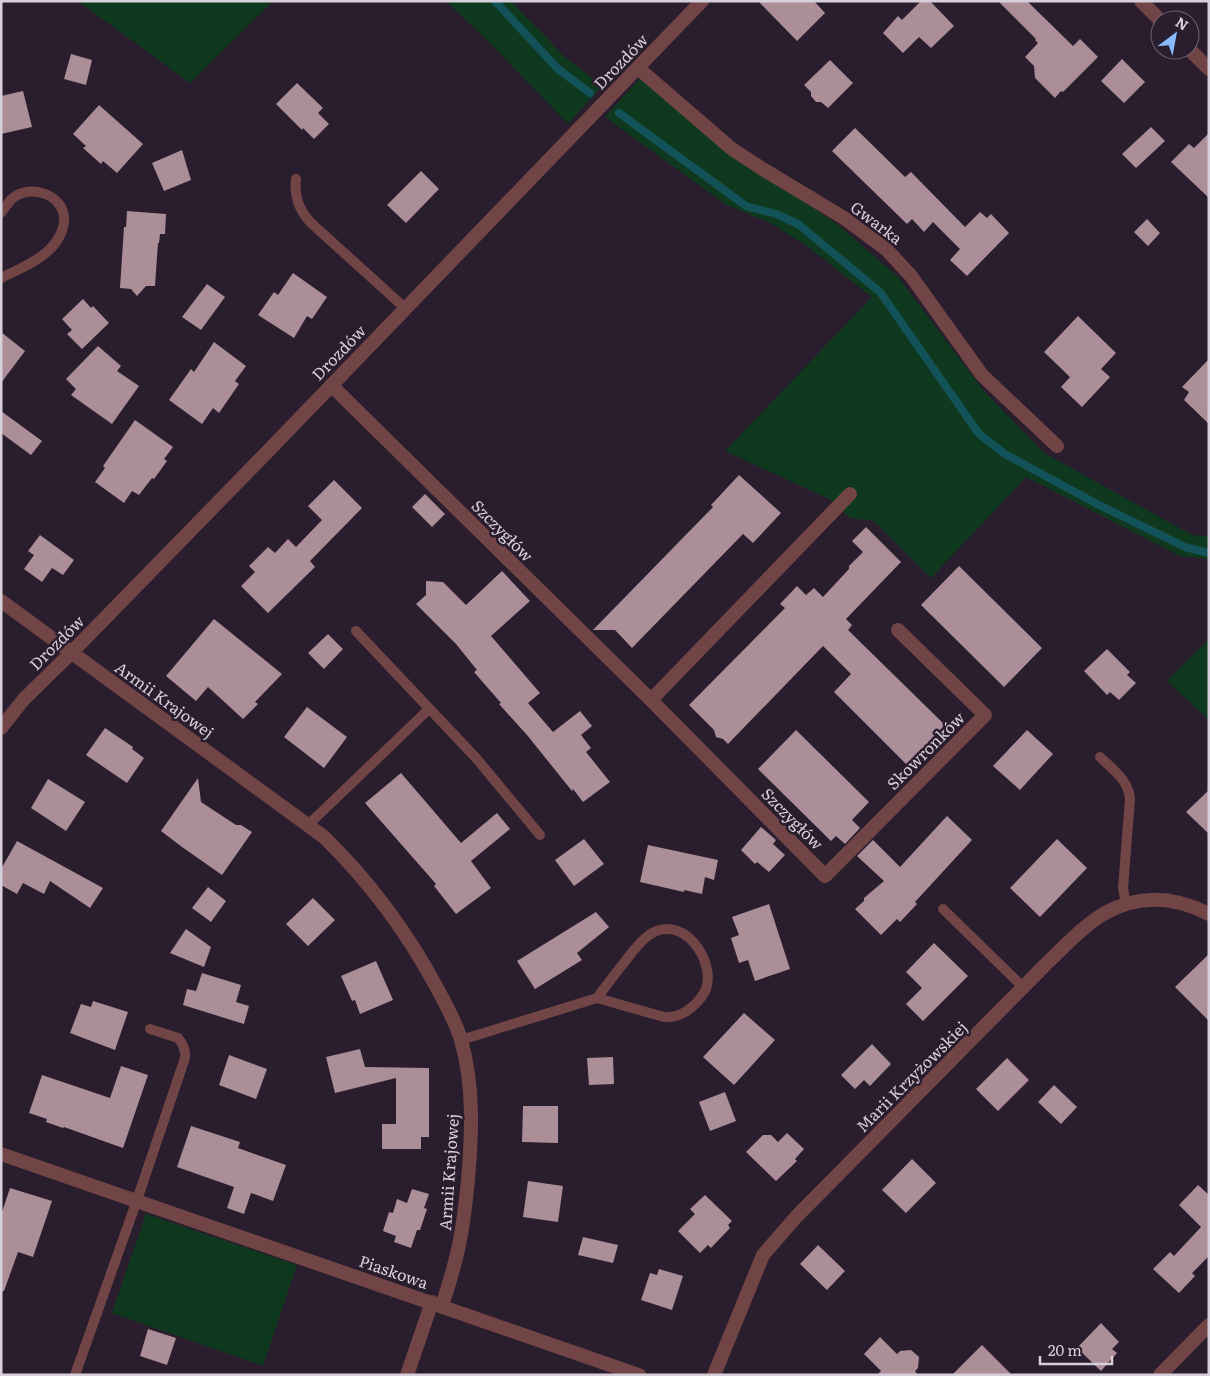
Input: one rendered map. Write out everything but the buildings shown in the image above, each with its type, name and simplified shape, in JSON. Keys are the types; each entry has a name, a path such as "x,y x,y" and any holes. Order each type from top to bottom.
{"street":[{"name":"Drozdów","path":"1,728 24,699 71,653 702,1"},
{"path":"1141,1 1150,10"},
{"path":"1200,60 1209,69"},
{"name":"Gwarka","path":"638,68 732,148 761,168 844,218 887,250 910,276 982,375 1057,446"},
{"name":"Szczygłów","path":"330,385 651,700 826,876"},
{"path":"651,700 850,494"},
{"name":"Armii Krajowej","path":"1,602 324,837 360,874 399,925 433,980 461,1040 469,1090 470,1150 465,1211 455,1264 407,1375"},
{"name":"Skowronków","path":"826,876 985,715 898,630"},
{"name":"Marii Krzyżowskiej","path":"714,1375 763,1255 796,1217 1069,942 1105,913 1146,900 1170,900 1193,906 1209,914"},
{"name":"Piaskowa","path":"1,1154 639,1375"},
{"path":"1160,1375 1209,1325"}],"lane":[{"path":"296,179 295,194 302,212 310,222 405,308"},
{"path":"1,213 13,198 30,191 48,195 56,201 64,217 61,233 48,251 26,266 1,278"},
{"path":"356,631 476,758 540,836"},
{"path":"308,825 429,709"},
{"path":"1100,757 1125,781 1129,789 1130,798 1123,888 1126,905"},
{"path":"943,909 1023,987"},
{"path":"461,1040 597,998 664,1017 678,1016 686,1012 702,997 708,982 702,956 690,938 682,932 664,928 657,930 637,946 597,998"},
{"path":"75,1375 186,1058 180,1040 150,1029"}],"green space":[{"path":"78,1 273,1 190,83"},
{"path":"446,1 511,1 565,57 602,86 568,124 491,44"},
{"path":"641,77 723,148 837,224 898,277 984,391 1044,453 1192,535 1209,536 1209,559 1180,556 1026,477 931,578 874,521 850,518 829,499 725,451 872,297 808,247 772,224 725,204 605,117"},
{"path":"1209,639 1209,720 1167,681"},
{"path":"146,1214 297,1265 263,1366 112,1313"}],"waterway":[{"path":"495,1 558,69 590,93"},
{"path":"619,113 746,206 776,214 798,224 880,292 979,434 1005,454 1097,504 1185,547 1209,553"}]}
